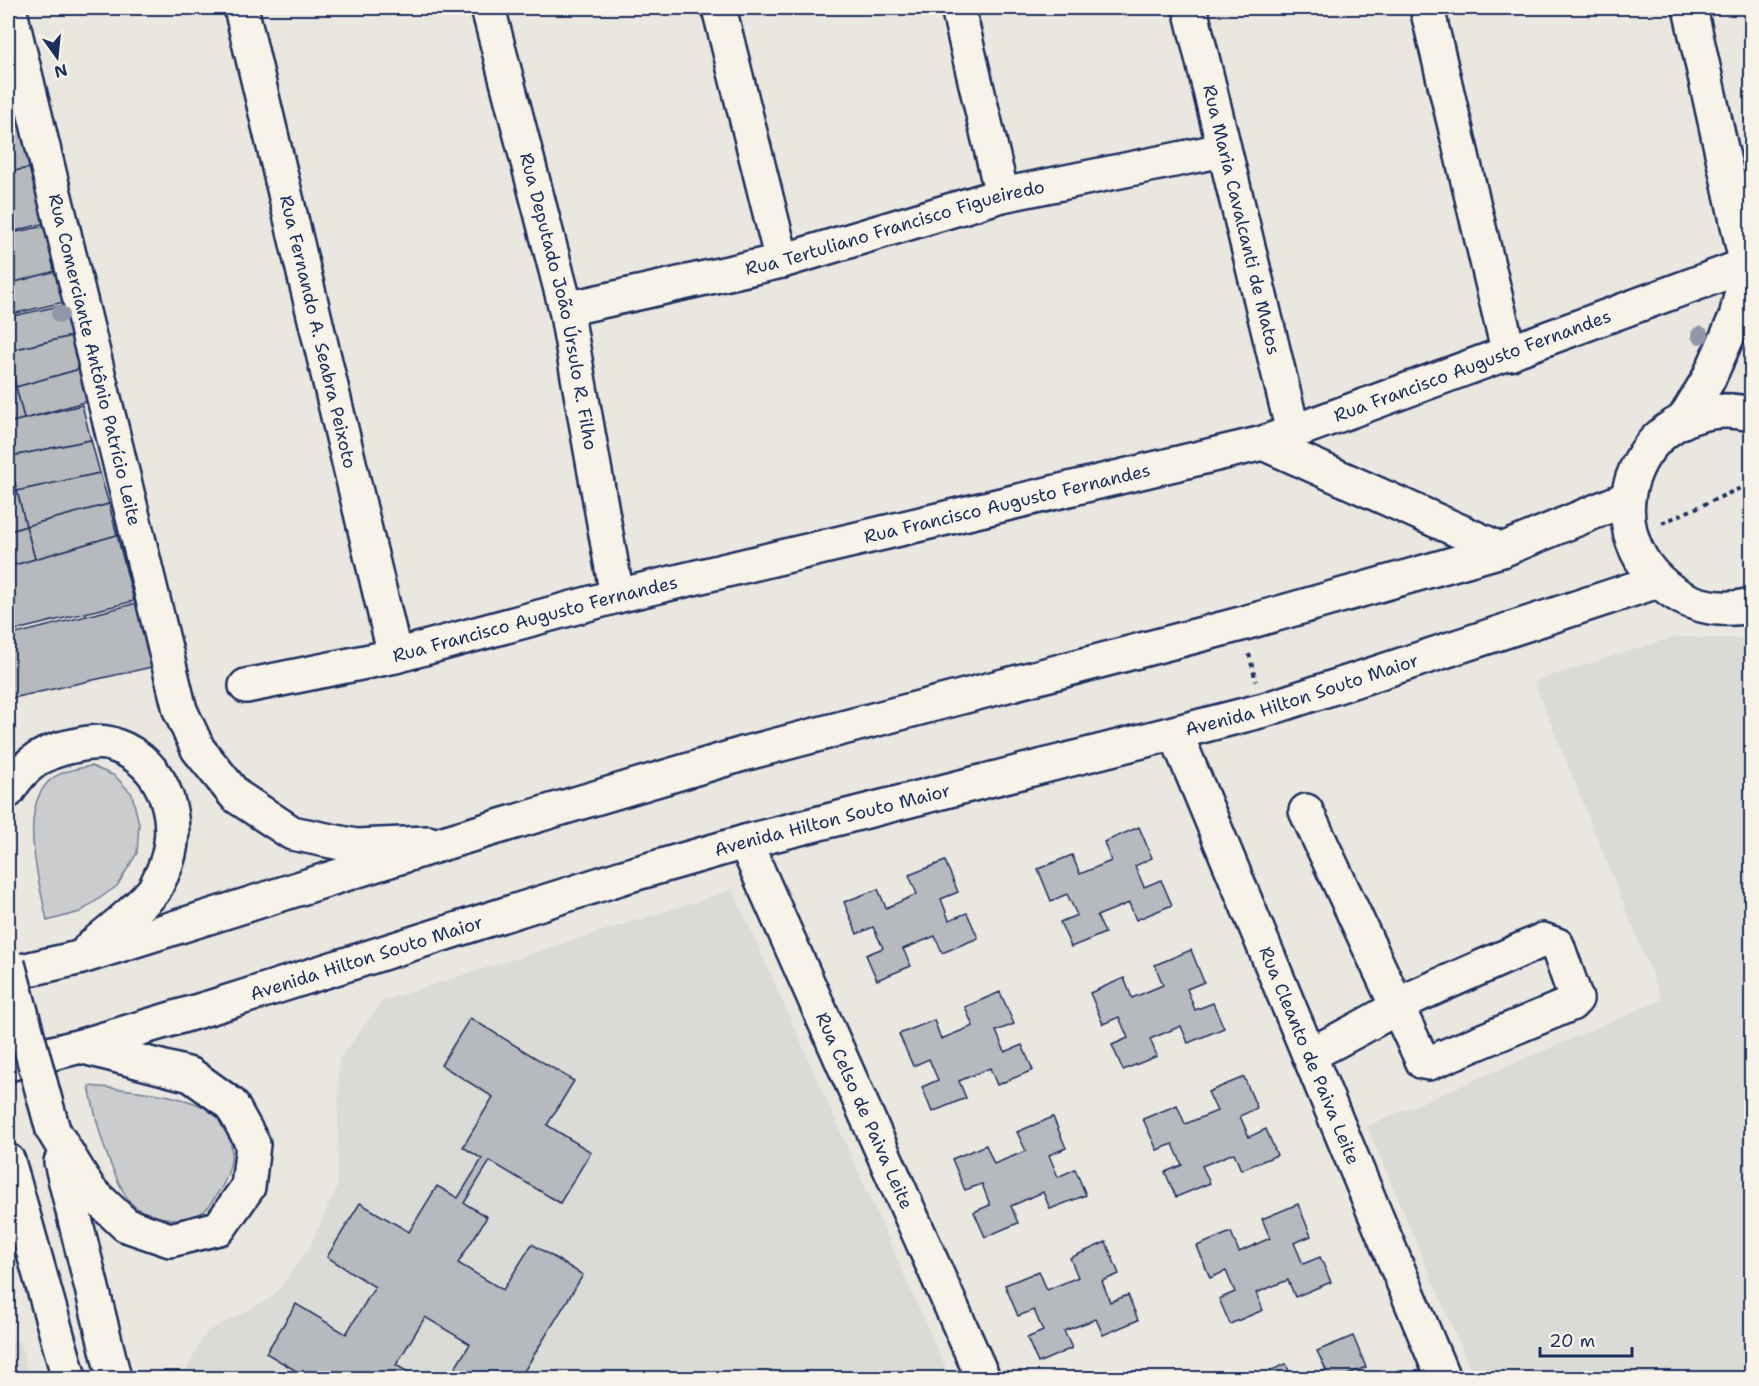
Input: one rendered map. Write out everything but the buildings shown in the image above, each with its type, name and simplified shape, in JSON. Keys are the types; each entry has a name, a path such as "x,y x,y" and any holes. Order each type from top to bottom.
{"street":[{"name":"Rua Comerciante Antônio Patrício Leite","path":"9,8 180,710 198,748 236,795 292,833 356,846 447,842"},
{"name":"Rua Fernando A. Seabra Peixoto","path":"241,8 395,656"},
{"name":"Rua Deputado João Úrsulo R. Filho","path":"488,8 566,309 617,596"},
{"path":"720,8 782,261"},
{"path":"958,8 1002,195"},
{"name":"Rua Maria Cavalcanti de Matos","path":"1190,8 1223,150 1278,437"},
{"path":"1427,8 1509,354"},
{"path":"1690,8 1749,265 1752,300"},
{"name":"Rua Tertuliano Francisco Figueiredo","path":"566,309 782,261 1002,195 1223,150"},
{"name":"Rua Francisco Augusto Fernandes","path":"246,686 395,656 617,596 1278,437 1749,265"},
{"path":"1683,420 1708,380 1737,317 1749,265"},
{"path":"1752,414 1736,410 1709,411 1683,420 1662,434 1645,452 1634,474 1628,498 1627,520 1633,543 1643,564 1658,581 1681,598 1708,608 1737,609 1752,605"},
{"path":"1278,437 1502,550"},
{"path":"8,974 78,958 447,842 742,754 1241,624 1502,550 1628,498"},
{"name":"Avenida Hilton Souto Maior","path":"8,1064 81,1046 215,1006 623,877 745,842 1264,710 1658,581"},
{"name":"Rua Cleanto de Paiva Leite","path":"1176,734 1443,1378"},
{"path":"8,791 21,772 36,759 62,748 91,742 112,744 131,753 148,766 166,796 172,819 172,843 168,862 154,889 78,958"},
{"path":"1306,811 1396,1007 1423,1062 1429,1063 1571,1004 1576,999 1557,945 1543,940 1416,996 1396,1007 1369,1024 1309,1056"},
{"name":"Rua Celso de Paiva Leite","path":"745,842 983,1378"},
{"path":"8,964 53,1130 114,1378"},
{"path":"53,1130 90,1191 126,1225 170,1240 219,1228 248,1187 253,1144 231,1104 191,1075 81,1046"},
{"path":"8,1161 69,1378"}],"path":[{"path":"1241,624 1264,710"}],"shaded area":[{"path":"1674,637 1751,639 1751,1367 1698,1378 1474,1378 1367,1126 1662,1000 1534,681"},
{"path":"91,766 115,776 132,794 139,824 137,853 117,886 80,912 47,921 36,869 34,812 39,795 52,778 68,771"},
{"path":"733,890 950,1378 189,1378 187,1368 206,1332 273,1297 309,1248 337,1187 339,1060 382,1001"},
{"path":"89,1086 167,1096 197,1104 219,1118 226,1128 232,1151 222,1187 205,1210 190,1217 170,1219 146,1213 129,1201 114,1173 105,1149"},
{"path":"8,1341 20,1342 29,1378 8,1378"}]}
